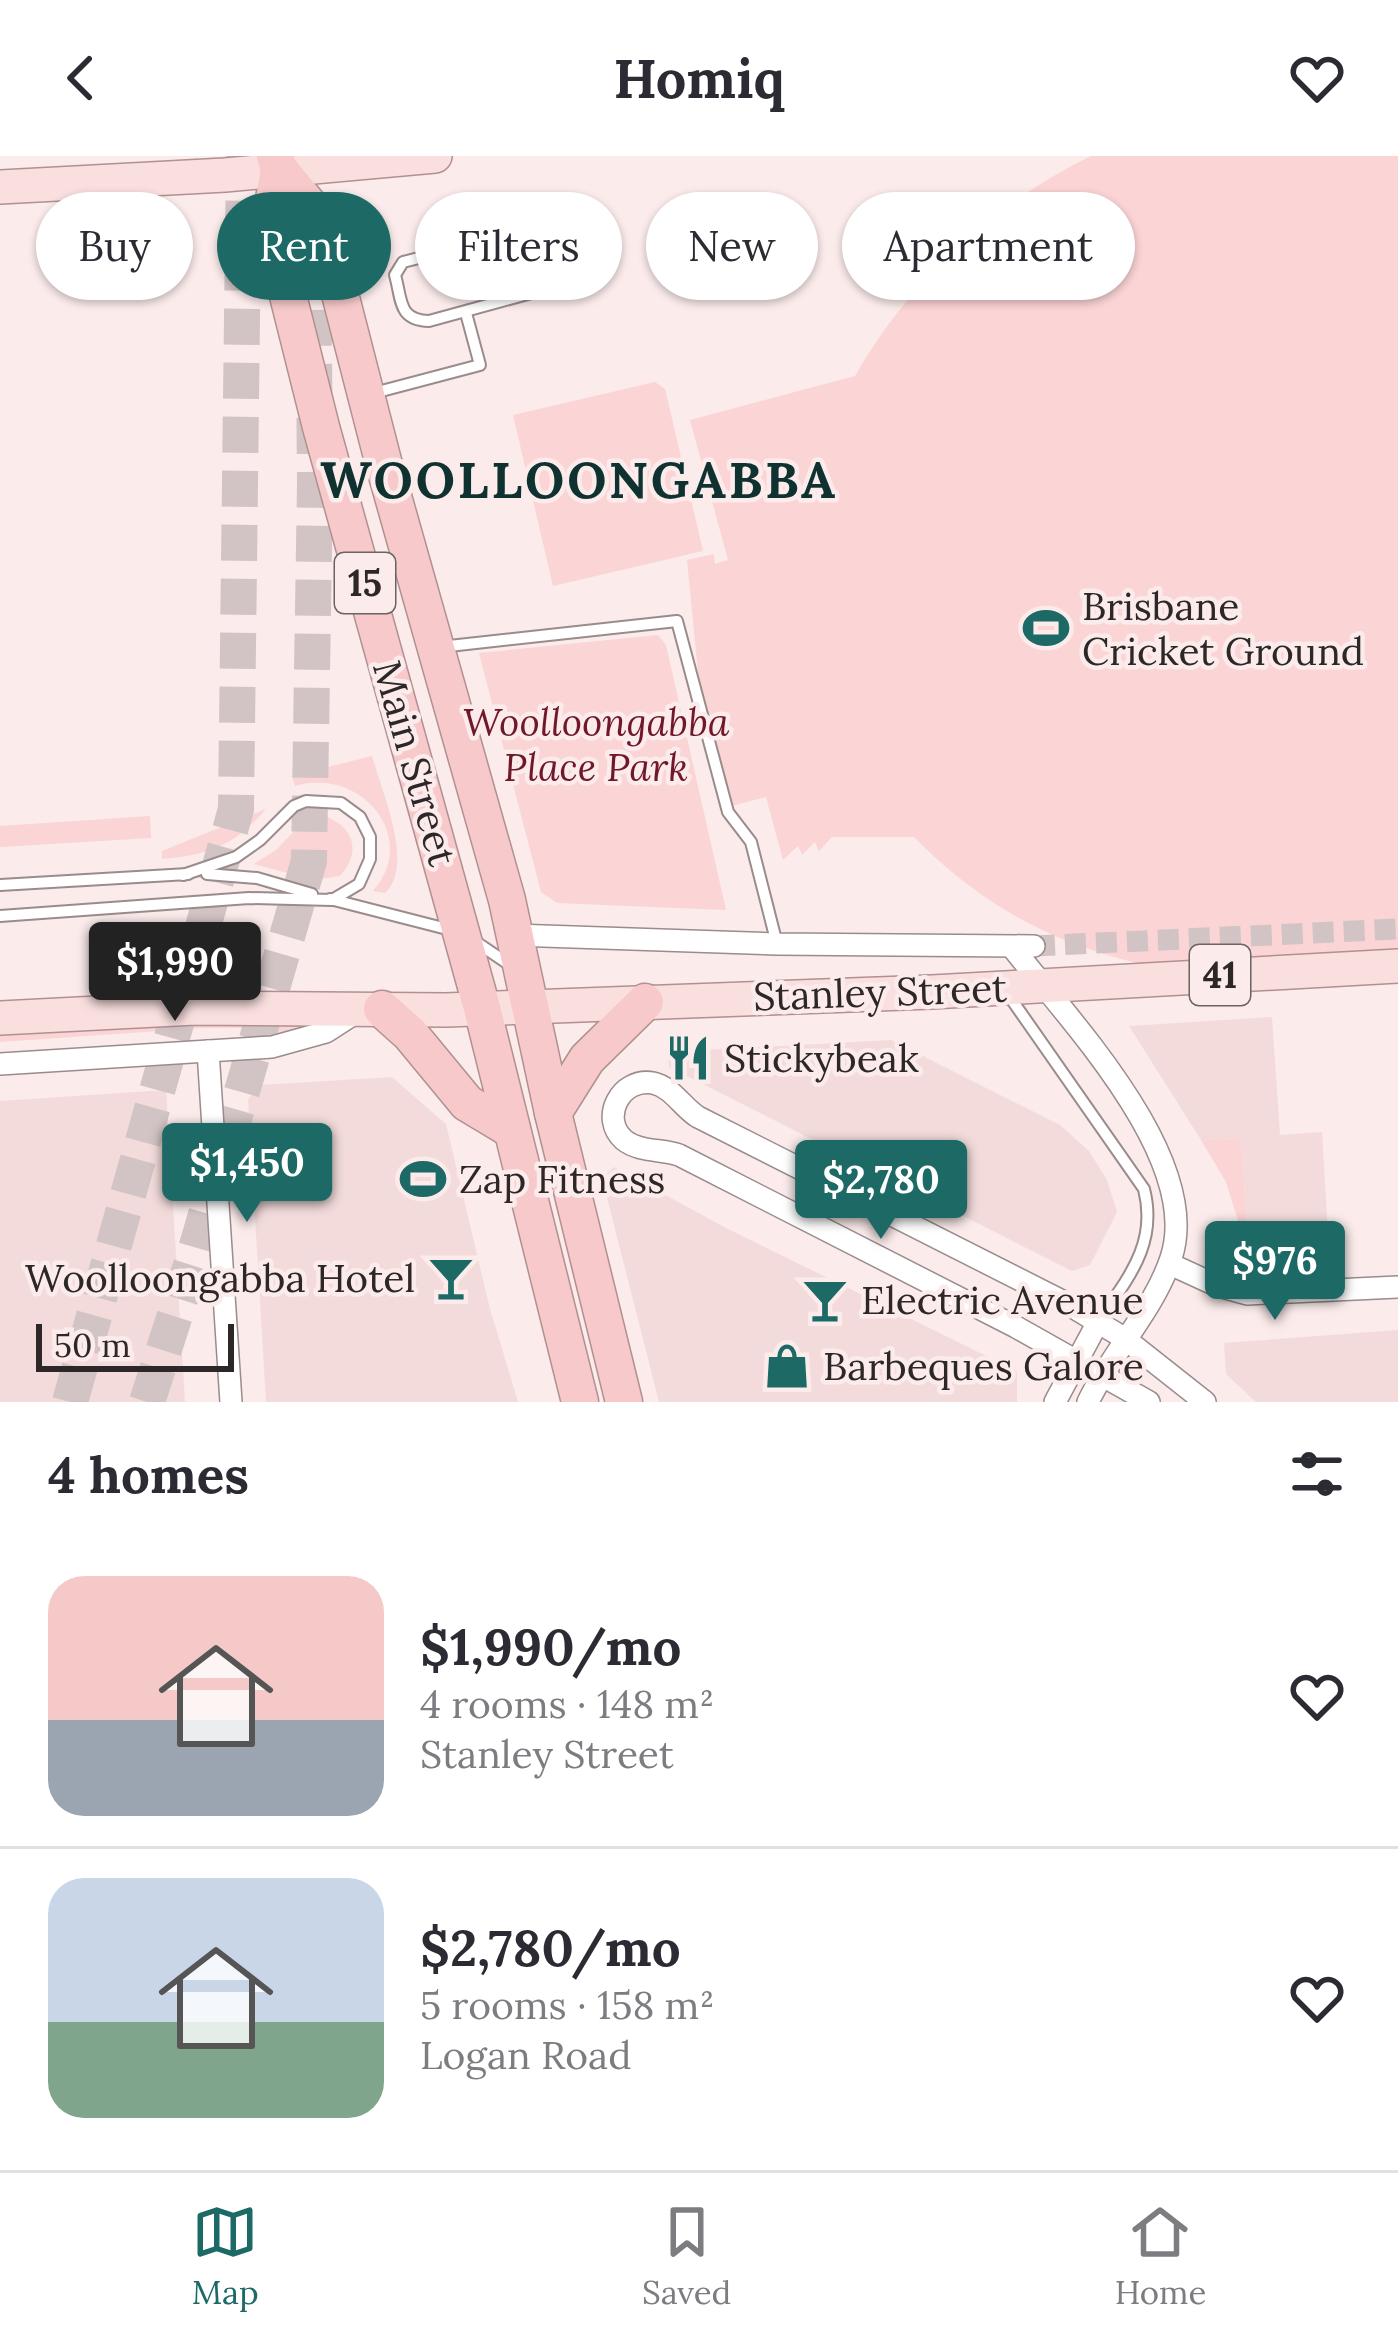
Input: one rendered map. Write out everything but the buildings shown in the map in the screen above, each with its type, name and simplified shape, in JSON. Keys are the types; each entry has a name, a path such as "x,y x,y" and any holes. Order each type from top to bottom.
{"highway":[{"name":"Main Street","path":"277,163 321,220 526,990"},
{"name":"Main Street","path":"277,163 270,224 327,449 482,1008"},
{"name":"15","path":"526,990 624,1402"},
{"path":"553,1113 587,1059 645,1002"},
{"path":"372,1008 410,1034 467,1103 512,1130"},
{"name":"15","path":"482,1008 580,1402"}],"main road":[{"path":"0,187 277,163 435,156"},
{"name":"Stanley Street","path":"0,1018 195,1008 482,1008 526,990 571,1005 1398,966"}],"street":[{"name":"Stanley Street","path":"514,934 1023,947 1042,985"},
{"path":"1042,985 1113,1079 1160,1153 1176,1214 1169,1264 1088,1402"},
{"name":"Stanley Street","path":"0,1064 255,1049 326,1032 372,1008"},
{"path":"208,1052 232,1402"},
{"path":"1149,1402 1102,1372 679,1155 628,1143 614,1126 615,1103 639,1083 661,1086 692,1114 1098,1322 1205,1402"},
{"path":"1169,1264 1246,1294 1398,1287"},
{"path":"1055,1402 1098,1322"}],"lane":[{"path":"571,220 590,223 596,229 604,267 597,275 466,313 411,320 395,275 398,266 420,256 571,220"},
{"path":"367,395 480,364 466,313"},
{"path":"438,648 676,621 728,812 751,842 777,944"},
{"path":"0,916 249,898 332,900 358,884 367,870 371,848 360,817 330,800 294,806 236,856 183,874"},
{"path":"0,885 183,874 257,878 462,933 514,934"},
{"path":"462,933 526,990"},
{"path":"1003,987 1144,1189 1149,1221 1144,1250 1098,1322"}],"shaded area":[{"path":"1272,1017 1280,1135 1322,1132 1329,1251 1249,1256 1241,1138 1201,1140 1129,1026"},
{"path":"891,1040 1060,1125 1089,1151 1107,1180 1117,1212 1090,1265 1072,1271 669,1067 668,1052"},
{"path":"392,1077 446,1124 490,1309 518,1402 266,1402 248,1099 261,1085"},
{"path":"166,1090 185,1402 0,1402 0,1101"},
{"path":"614,1167 726,1228 1017,1371 1017,1402 659,1402 602,1178"},
{"path":"1398,1330 1398,1402 1256,1402 1226,1374 1224,1343"}],"green space":[{"name":"Brisbane Cricket Ground","path":"1091,156 1398,156 1398,948 1340,960 1217,971 1141,964 1069,942 1002,908 914,837 832,837 819,851 815,842 802,855 798,846 783,860 766,797 731,806 700,692 687,560 714,554 715,564 728,560 690,420 855,376 908,300 1135,300 1135,192 1029,192"},
{"path":"655,382 665,389 703,551 553,586 513,415"},
{"name":"Woolloongabba Place Park","path":"658,635 666,645 726,910 557,903 541,892 479,653"},
{"path":"372,756 397,847 393,881 385,893 373,891 386,870 390,849 376,810 341,786 295,786 292,776"},
{"path":"266,809 220,846 162,859 162,851"},
{"path":"150,816 151,838 0,847 0,826"},
{"path":"327,817 344,828 352,842 351,859 340,876 314,880 254,864 276,850 304,821"},
{"path":"202,1024 316,1025 273,1039 243,1028 203,1028 0,1042 0,1035"},
{"path":"1241,1138 1249,1256 1226,1182 1201,1140"}],"tunnel":[{"path":"70,1402 236,809 244,156"},
{"path":"147,1402 309,861 314,300"},
{"path":"1034,946 1398,929"}],"place":[{"name":"Brisbane Cricket Ground","path":"1046,628"},
{"name":"Stickybeak","path":"688,1058"},
{"name":"Zap Fitness","path":"423,1179"},
{"name":"Woolloongabba Hotel","path":"451,1278"},
{"name":"Electric Avenue","path":"825,1300"},
{"name":"Barbeques Galore","path":"787,1366"}],"district":[{"name":"WOOLLOONGABBA","path":"579,479"}]}
